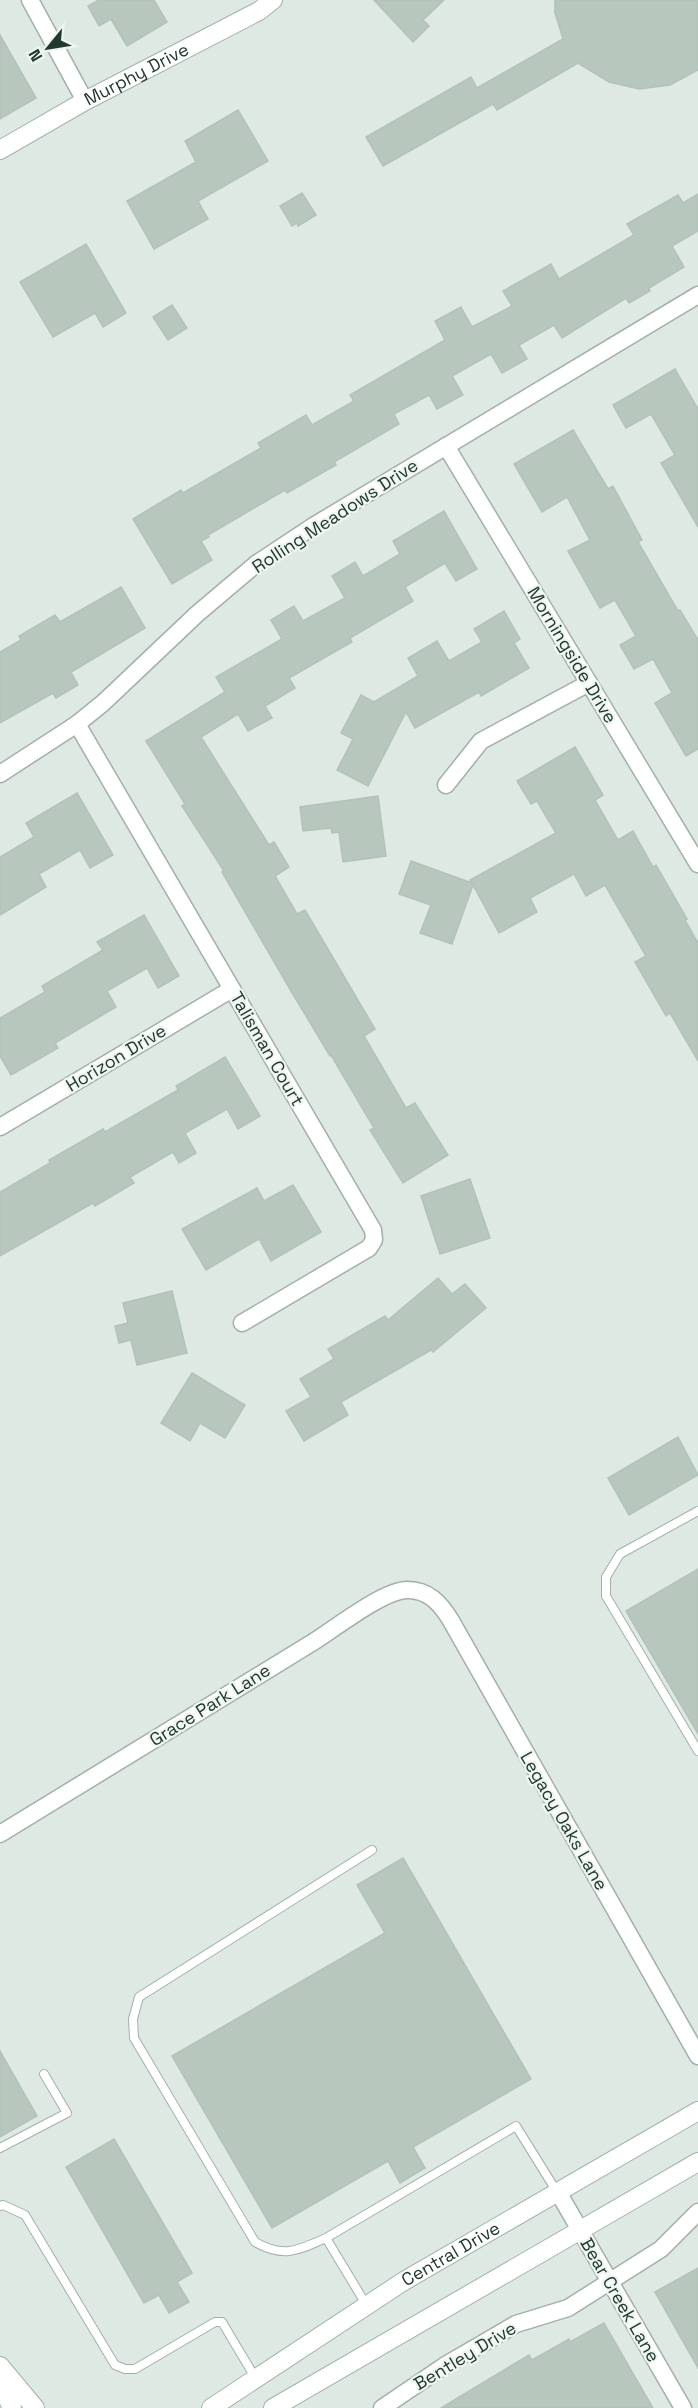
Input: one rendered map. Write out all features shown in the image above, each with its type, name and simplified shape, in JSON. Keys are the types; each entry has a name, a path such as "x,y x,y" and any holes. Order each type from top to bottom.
{"main road":[{"name":"Murphy Drive","path":"0,150 85,100 259,11 273,0"},
{"name":"Central Drive","path":"211,2408 404,2281 698,2111"},
{"path":"284,2405 698,2162"},
{"path":"0,2366 36,2408"},
{"path":"0,2383 12,2408"}],"street":[{"path":"30,0 85,100"},
{"name":"Rolling Meadows Drive","path":"0,774 77,724 103,703 198,614 256,564 315,525 446,446 696,301"},
{"name":"Morningside Drive","path":"446,446 698,864"},
{"path":"446,786 482,741 589,683"},
{"name":"Talisman Court","path":"77,724 373,1230 374,1240 369,1248 242,1323"},
{"name":"Horizon Drive","path":"0,1127 232,989"},
{"name":"Grace Park Lane","path":"0,1834 331,1631 385,1595 406,1589 424,1592"},
{"name":"Legacy Oaks Lane","path":"424,1592 440,1604 450,1619 698,2056"},
{"name":"Bear Creek Lane","path":"558,2192 683,2408"},
{"name":"Bentley Drive","path":"382,2408 444,2366 516,2324 568,2308 661,2249 698,2212"}],"lane":[{"path":"698,1511 620,1554 606,1577 606,1596 698,1751"},
{"path":"372,1850 139,1997 133,2019 134,2038 255,2241 270,2251 294,2252 326,2238 516,2126 558,2192"},
{"path":"0,2148 67,2113 44,2074"},
{"path":"0,2206 3,2205 26,2215 115,2365 125,2369 135,2369 215,2322 222,2322 256,2379"},
{"path":"326,2238 367,2306"}],"building":[{"path":"99,0 154,0 167,22 127,46 111,19 99,26 88,6"},
{"path":"374,0 444,0 423,20 429,26 413,42"},
{"path":"555,0 698,0 698,70 670,85 639,89 609,82 578,63 497,110 493,104 383,166 366,137 471,77 477,88 563,39 555,13"},
{"path":"0,35 36,98 0,119"},
{"path":"238,110 268,161 198,201 208,219 154,249 127,201 196,162 185,141"},
{"path":"302,193 316,215 298,226 297,223 292,226 280,206"},
{"path":"698,194 698,231 672,246 684,267 649,288 650,291 629,303 626,298 562,338 554,325 519,345 527,359 502,373 491,354 452,376 463,395 437,409 429,395 394,414 399,424 334,462 336,465 287,493 285,490 208,535 209,537 201,541 212,560 172,584 133,519 181,490 183,493 261,448 258,443 306,415 312,425 354,401 350,395 445,340 435,321 461,307 472,327 512,306 503,291 551,264 559,279 634,235 627,224 678,195 683,203"},
{"path":"86,244 126,313 103,327 95,313 53,337 20,282"},
{"path":"172,305 187,328 168,340 153,317"},
{"path":"675,369 698,409 698,527 661,463 675,455 651,414 626,428 613,405"},
{"path":"573,430 608,489 613,486 642,540 638,542 678,611 680,610 698,640 698,749 686,756 655,703 672,693 653,659 634,669 620,645 636,636 615,600 600,608 568,551 590,540 567,497 542,512 514,464"},
{"path":"444,511 477,569 456,581 445,563 405,587 413,601 350,638 352,642 289,678 295,688 265,706 272,718 248,731 238,714 201,737 269,845 274,842 289,867 275,876 297,914 305,910 375,1029 364,1036 406,1108 415,1103 448,1155 403,1183 370,1130 374,1128 291,991 222,872 224,871 182,806 185,804 146,741 225,692 216,677 282,639 271,620 294,606 303,621 345,598 332,576 355,562 363,576 400,554 393,541"},
{"path":"121,587 145,628 71,672 78,685 56,698 53,693 0,723 0,652 21,640 19,636 55,615 60,622"},
{"path":"504,611 520,639 514,643 529,668 481,696 479,692 415,728 406,712 368,786 337,770 353,739 341,733 361,695 374,702 418,676 408,658 437,641 449,661 482,642 474,629"},
{"path":"575,747 603,795 595,800 618,840 633,831 653,867 656,865 698,943 698,1061 670,1013 666,1016 635,962 646,956 605,885 586,896 574,874 530,898 537,912 499,933 473,885 452,944 420,933 431,905 399,894 411,861 472,883 470,880 556,833 537,801 531,804 517,781"},
{"path":"77,793 113,855 90,868 80,850 39,874 46,887 0,915 0,857 34,837 26,823"},
{"path":"378,796 386,856 343,862 339,832 332,833 331,828 303,831 300,807"},
{"path":"144,915 179,976 158,988 147,968 107,991 116,1007 55,1043 58,1048 11,1075 0,1056 0,1018 45,992 42,986 103,950 97,942"},
{"path":"225,1057 260,1116 238,1129 227,1109 185,1133 196,1153 179,1163 173,1152 130,1177 134,1183 95,1206 93,1203 0,1256 0,1192 103,1129 105,1132 178,1090 176,1086"},
{"path":"470,1179 490,1238 440,1254 421,1196"},
{"path":"293,1185 321,1232 271,1261 259,1239 206,1270 182,1229 257,1188 264,1201"},
{"path":"438,1278 452,1294 465,1284 486,1308 433,1352 431,1350 341,1402 348,1415 304,1441 286,1411 311,1397 300,1379 334,1359 328,1349 385,1316 388,1320"},
{"path":"172,1291 187,1353 137,1365 131,1340 119,1343 115,1326 128,1323 123,1303"},
{"path":"192,1373 245,1405 225,1438 200,1423 190,1441 161,1423"},
{"path":"678,1437 698,1475 629,1515 608,1478"},
{"path":"698,1569 698,1734 626,1611"},
{"path":"403,1858 531,2079 413,2147 425,2168 400,2183 388,2161 272,2228 172,2056 385,1933 357,1885"},
{"path":"0,2051 37,2116 0,2137"},
{"path":"114,2139 192,2273 177,2282 189,2302 169,2313 159,2295 144,2303 66,2167"},
{"path":"698,2268 698,2368 655,2292"},
{"path":"604,2323 653,2408 441,2408 529,2355 532,2360"}]}
